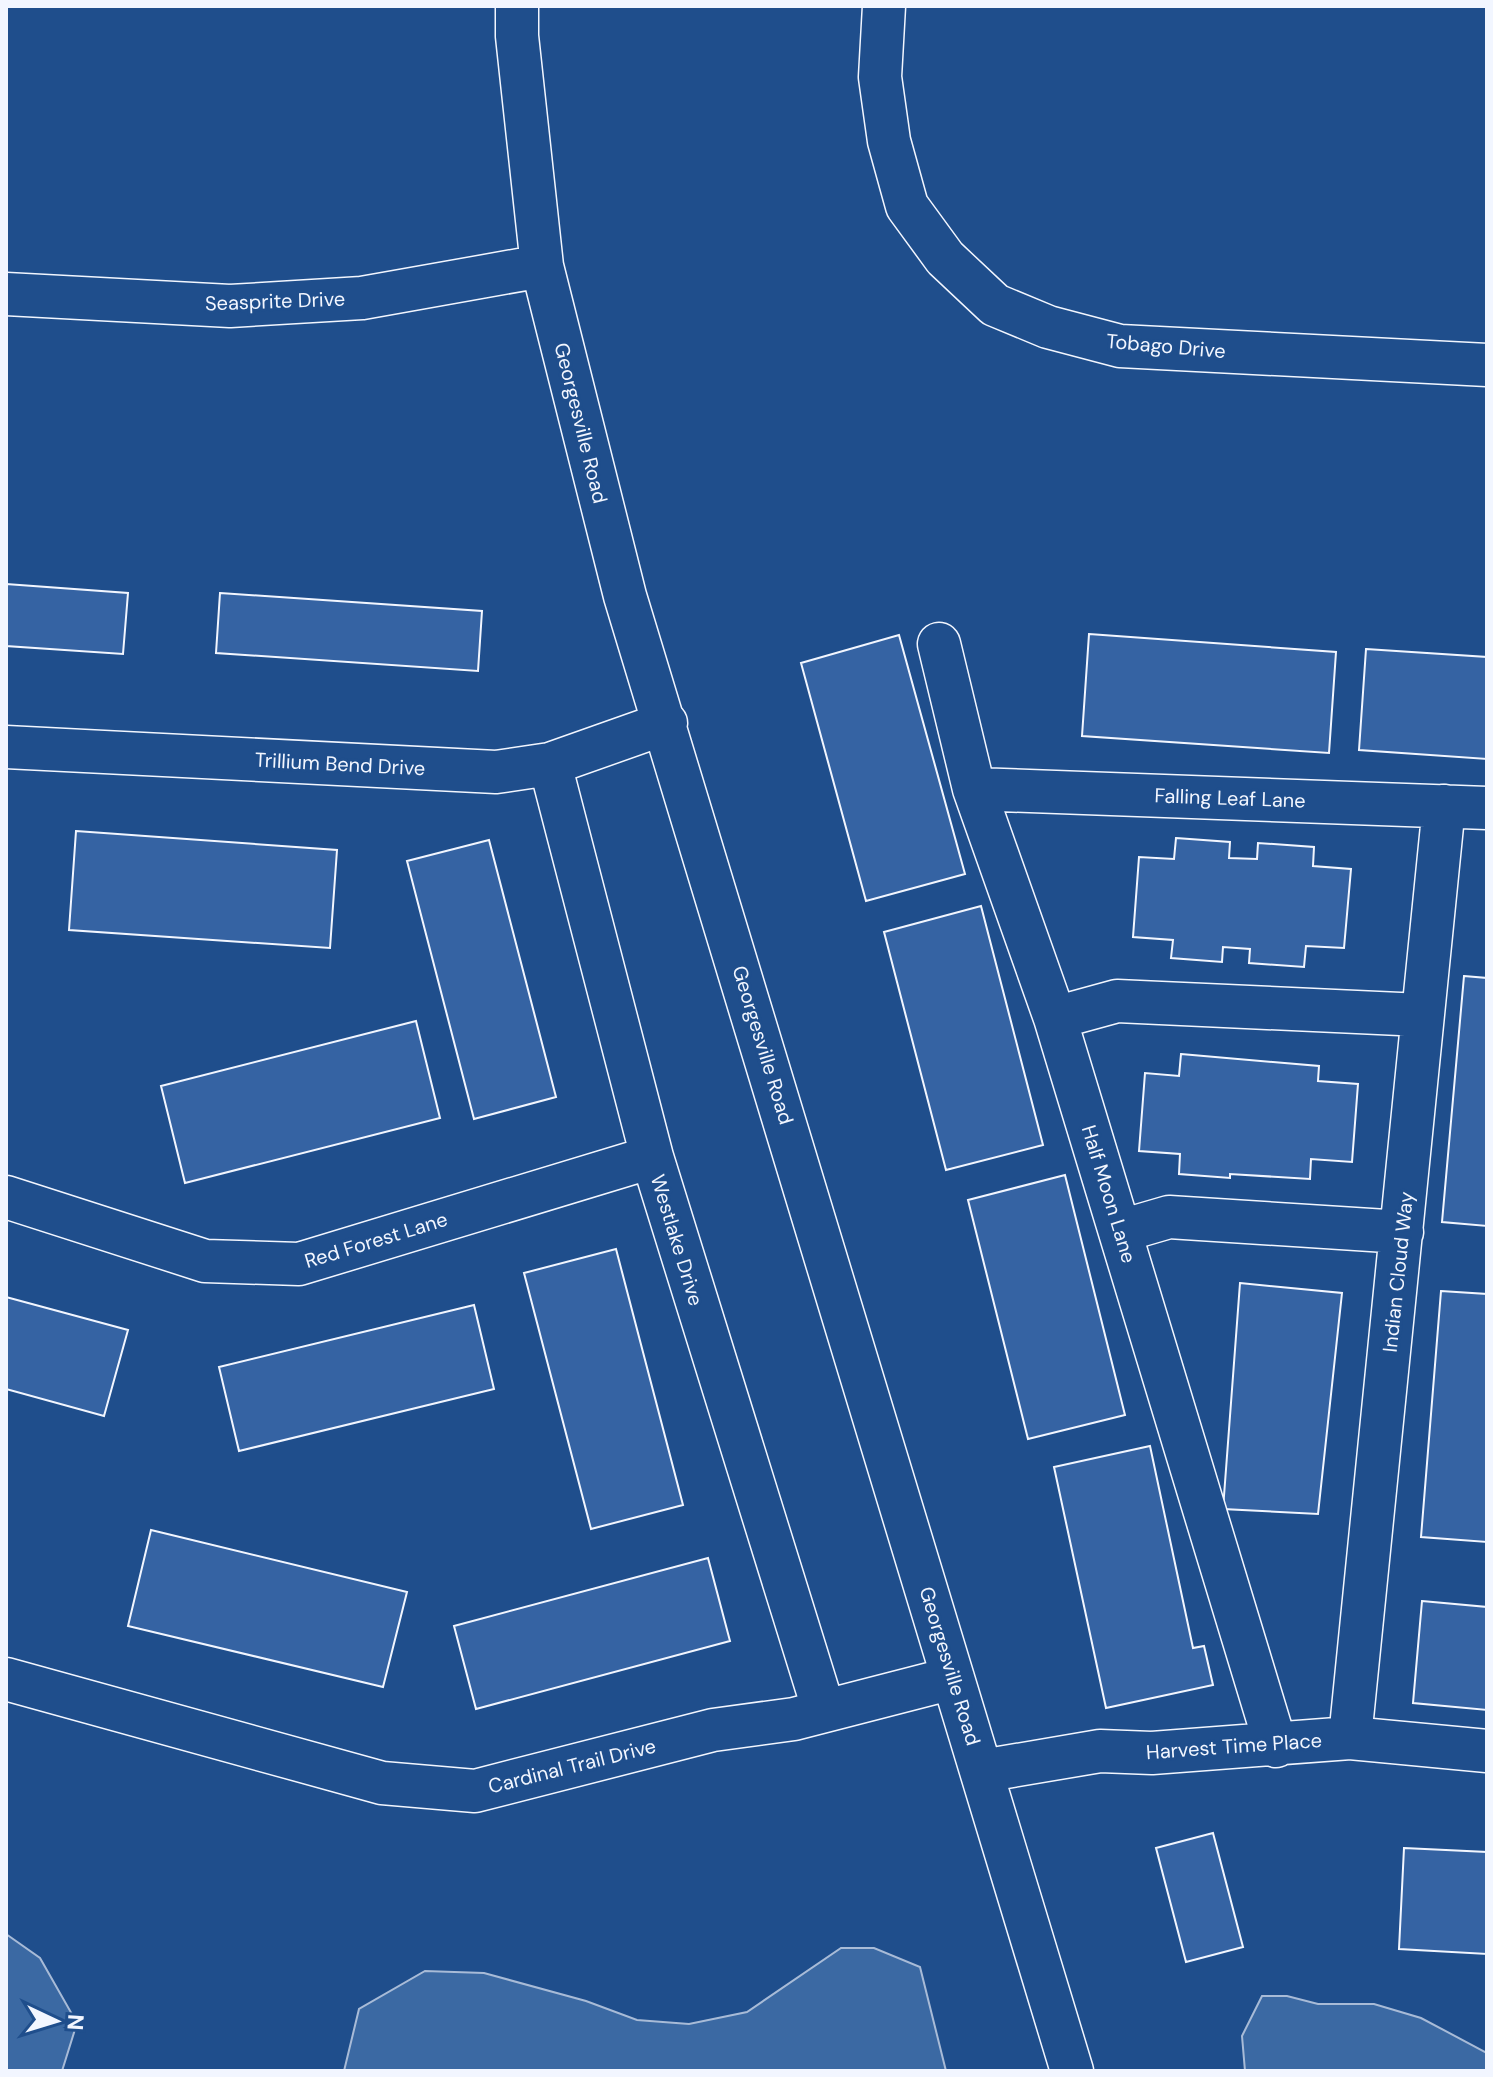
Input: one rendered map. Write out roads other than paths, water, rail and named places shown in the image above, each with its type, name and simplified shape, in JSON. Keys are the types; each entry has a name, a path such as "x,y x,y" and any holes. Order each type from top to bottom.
{"street":[{"name":"Georgesville Road","path":"517,6 517,36 542,266 625,596 666,723 1072,2071"},
{"name":"Tobago Drive","path":"884,6 880,77 889,141 907,206 945,258 995,305 1048,327 1120,346 1487,365"},
{"name":"Seasprite Drive","path":"6,294 230,306 362,298 542,266"},
{"name":"Half Moon Lane","path":"939,644 974,789 1055,1018 1276,1746"},
{"name":"Trillium Bend Drive","path":"6,747 496,772 550,764 666,723"},
{"name":"Westlake Drive","path":"550,764 652,1157 824,1711"},
{"name":"Falling Leaf Lane","path":"974,789 1487,808"},
{"name":"Indian Cloud Way","path":"1350,1738 1444,806"},
{"path":"1055,1018 1117,1001 1422,1015"},
{"name":"Red Forest Lane","path":"6,1197 205,1261 299,1264 652,1157"},
{"path":"1121,1231 1169,1217 1402,1232"},
{"name":"Cardinal Trail Drive","path":"6,1679 382,1783 475,1791 713,1730 794,1719 953,1678"},
{"name":"Harvest Time Place","path":"982,1771 1100,1751 1152,1753 1350,1738 1487,1751"}],"water":[{"path":"6,1934 40,1958 77,2023 62,2071 6,2071"},
{"path":"841,1948 874,1948 920,1967 946,2071 344,2071 359,2009 425,1971 484,1973 586,2001 637,2020 689,2024 747,2012"},
{"path":"1262,1996 1287,1996 1318,2004 1374,2004 1421,2018 1487,2053 1487,2071 1245,2071 1242,2036"}]}
